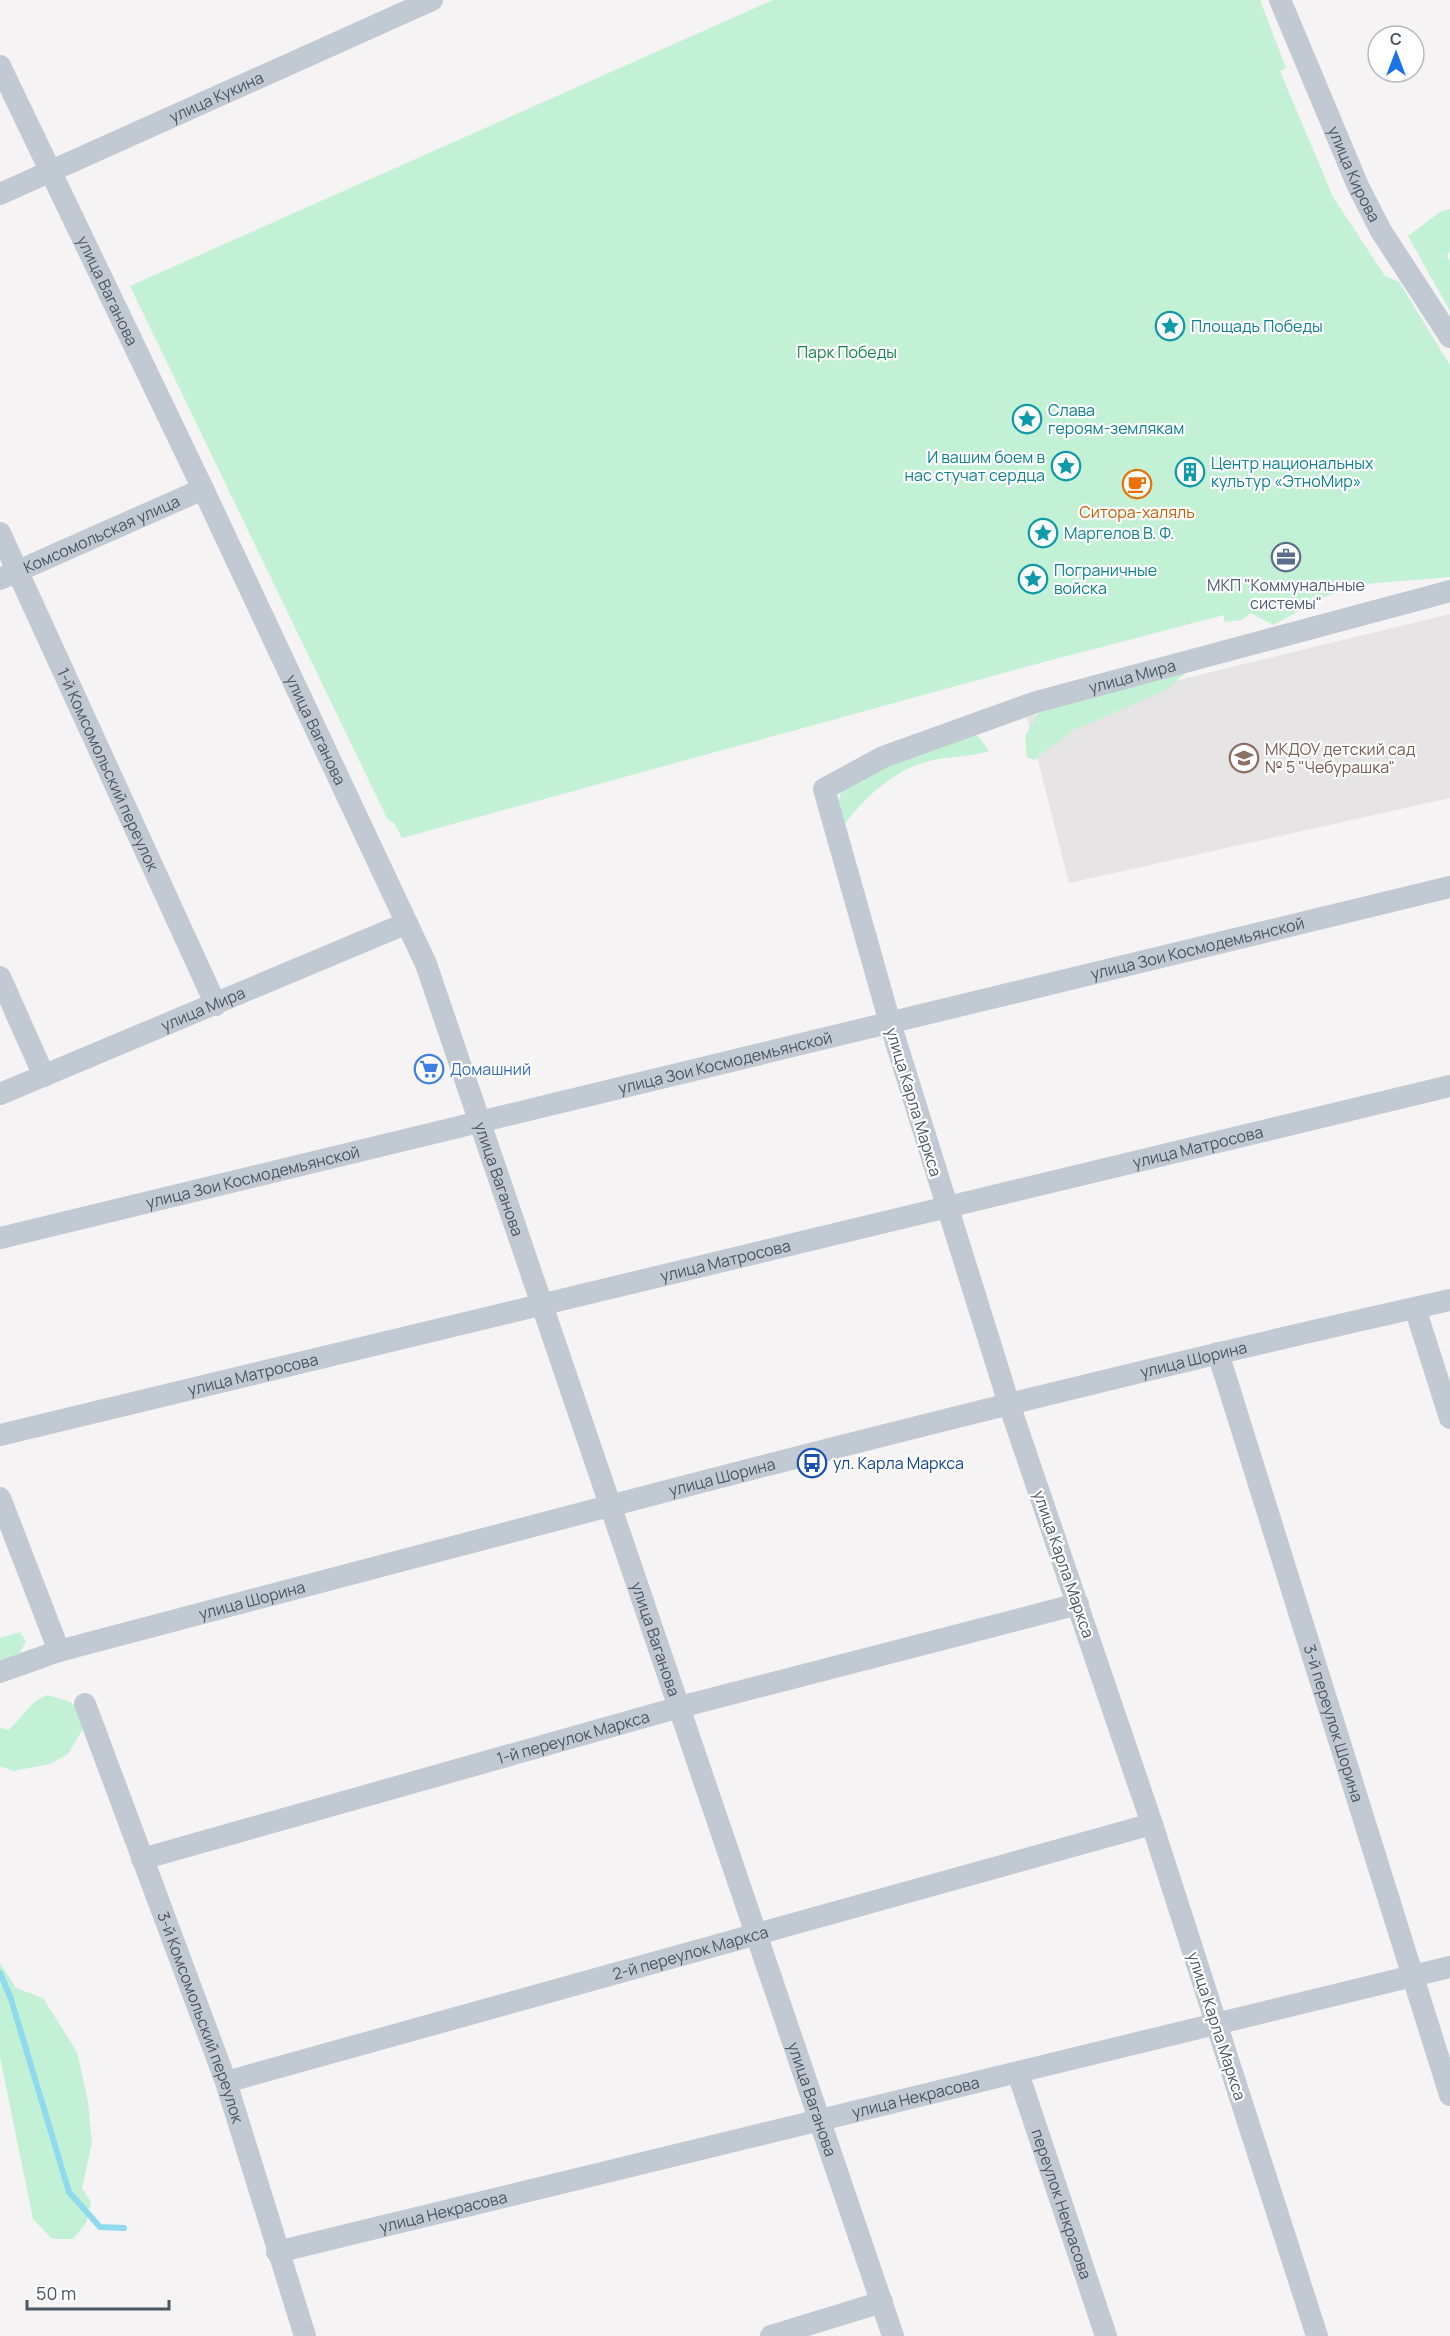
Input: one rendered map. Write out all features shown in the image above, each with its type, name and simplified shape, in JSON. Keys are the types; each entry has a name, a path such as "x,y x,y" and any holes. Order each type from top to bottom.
{"street":[{"name":"улица Кукина","path":"0,194 432,0"},
{"name":"улица Кирова","path":"1280,0 1363,196 1381,231 1450,337"},
{"name":"улица Ваганова","path":"0,66 203,489 426,964 482,1120 893,2336"},
{"name":"Комсомольская улица","path":"9,575 203,489"},
{"name":"1-й Комсомольский переулок","path":"0,532 9,575 216,1005"},
{"name":"улица Мира","path":"824,789 883,757 1036,702 1450,591"},
{"name":"улица Карла Маркса","path":"824,789 890,1023 1009,1404 1152,1824 1317,2336"},
{"name":"улица Зои Космодемьянской","path":"0,1238 1450,887"},
{"name":"улица Мира","path":"0,1094 407,923"},
{"path":"0,977 44,1076"},
{"name":"улица Матросова","path":"0,1435 946,1205 1450,1086"},
{"name":"улица Шорина","path":"0,1672 59,1651 612,1505 1009,1404 1450,1300"},
{"path":"1415,1308 1450,1418"},
{"name":"3-й переулок Шорина","path":"1218,1353 1411,1977 1450,2095"},
{"path":"0,1498 59,1651"},
{"name":"1-й переулок Маркса","path":"142,1859 680,1707 1078,1604"},
{"name":"3-й Комсомольский переулок","path":"85,1704 226,2082 305,2336"},
{"name":"2-й переулок Маркса","path":"226,2082 1152,1824"},
{"name":"улица Некрасова","path":"277,2252 1450,1967"},
{"name":"переулок Некрасова","path":"1018,2073 1106,2336"},
{"path":"771,2336 882,2302"}],"shaded area":[{"name":"МКДОУ детский сад № 5 \"Чебурашка\"","path":"1450,614 1450,798 1069,883 1027,717"}],"green space":[{"name":"Парк Победы","path":"773,0 1260,0 1286,68 1280,71 1333,197 1385,276 1399,282 1450,365 1450,577 1365,584 1327,596 1273,625 1251,613 1241,620 1224,622 1224,615 1025,667 402,838 394,823 388,820 130,286"},
{"path":"1450,209 1450,251 1447,256 1450,261 1450,311 1408,236 1440,212"},
{"path":"1188,671 1166,690 1072,731 1034,760 1027,757 1025,736 1041,709"},
{"path":"913,734 978,736 989,751 934,760 907,769 883,784 844,825 836,810 845,780 879,753"},
{"path":"20,1632 26,1641 20,1653 0,1660 0,1638"},
{"path":"47,1695 71,1702 84,1719 83,1729 68,1754 50,1764 13,1771 0,1766 0,1728 8,1730 35,1702"},
{"path":"0,1963 16,1988 43,1998 77,2052 88,2102 92,2143 82,2188 91,2202 86,2223 73,2239 52,2239 33,2219 0,2057"}],"waterway":[{"path":"0,1973 11,1999 69,2192 100,2227 124,2228"}],"place":[{"name":"Площадь Победы","path":"1170,326"},
{"name":"Слава героям-землякам","path":"1027,419"},
{"name":"И вашим боем в нас стучат сердца","path":"1066,466"},
{"name":"Центр национальных культур «ЭтноМир»","path":"1190,472"},
{"name":"Ситора-халяль","path":"1137,484"},
{"name":"Маргелов В. Ф.","path":"1043,533"},
{"name":"МКП \"Коммунальные системы\"","path":"1286,557"},
{"name":"Пограничные войска","path":"1033,579"},
{"name":"МКДОУ детский сад № 5 \"Чебурашка\"","path":"1244,758"},
{"name":"Домашний","path":"429,1069"},
{"name":"ул. Карла Маркса","path":"812,1463"}]}
